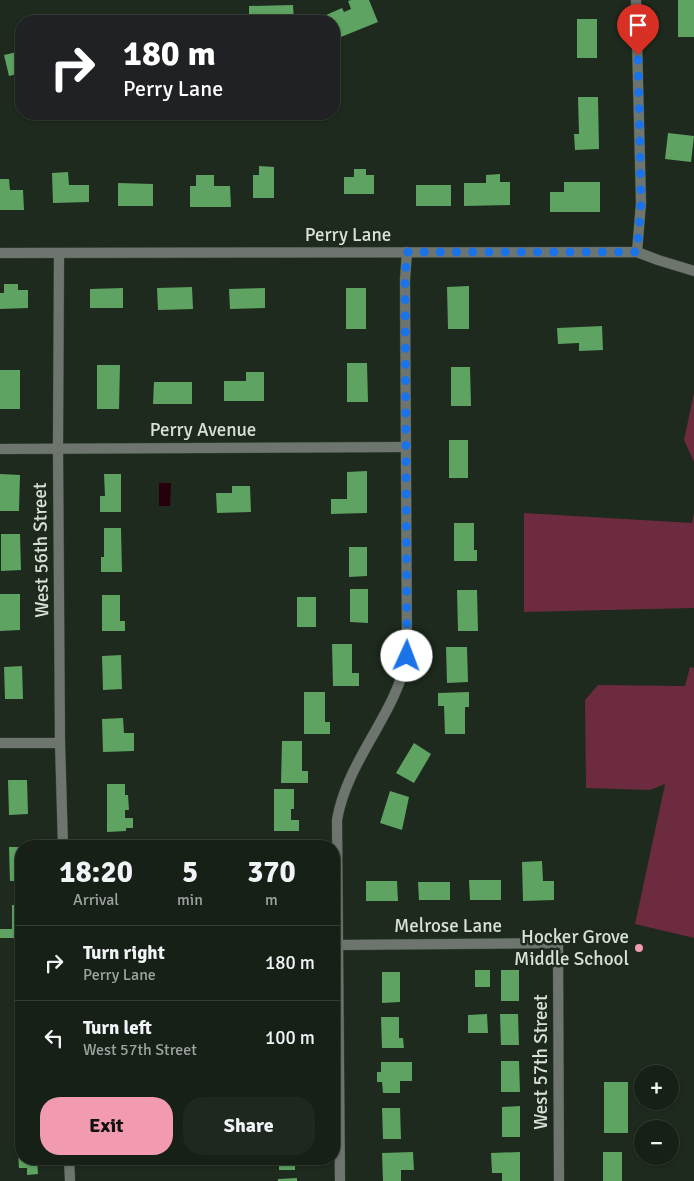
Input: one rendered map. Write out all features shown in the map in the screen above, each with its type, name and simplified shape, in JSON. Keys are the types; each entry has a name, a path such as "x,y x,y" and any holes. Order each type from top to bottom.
{"street":[{"path":"636,0 641,203 637,252"},
{"path":"337,840 337,820 345,789 404,675 407,656 405,279 407,252"},
{"name":"Perry Lane","path":"0,253 637,252 694,271"},
{"name":"West 56th Street","path":"59,254 58,448 60,743 63,840"},
{"name":"Perry Avenue","path":"0,449 406,447"},
{"path":"0,743 60,743"},
{"name":"Melrose Lane","path":"340,945 558,943"},
{"name":"West 57th Street","path":"558,943 559,1181"},
{"path":"69,1165 70,1181"},
{"path":"340,1165 340,1181"}],"shaded area":[{"path":"694,393 694,462 684,440"},
{"path":"159,483 171,483 170,506 159,506"},
{"path":"524,513 692,523 694,513 694,608 524,612"},
{"path":"690,667 694,668 694,938 635,924 665,784 650,790 586,788 585,700 598,685 685,686"}],"building":[{"path":"369,0 378,22 340,37 340,15 326,15 342,8 344,12 351,9 348,1"},
{"path":"678,0 694,0 694,37 678,37"},
{"path":"293,5 294,15 249,15 249,6"},
{"path":"577,19 597,19 597,58 577,58"},
{"path":"15,52 15,74 9,76 4,55"},
{"path":"578,97 598,97 599,149 575,150 574,134 579,134"},
{"path":"668,133 694,136 691,162 665,159"},
{"path":"259,166 274,167 274,198 253,198 253,175 259,175"},
{"path":"354,169 366,169 366,175 374,175 374,194 344,194 344,177 354,177"},
{"path":"68,172 69,185 89,185 89,202 53,203 52,173"},
{"path":"500,174 500,182 510,182 510,205 464,206 464,183 486,183 486,175"},
{"path":"196,175 214,175 214,186 230,186 231,207 190,207 190,186 196,186"},
{"path":"0,179 9,179 10,190 23,190 24,210 0,210"},
{"path":"564,182 600,182 600,212 550,212 550,192 564,192"},
{"path":"118,183 153,184 153,206 118,206"},
{"path":"416,185 451,185 451,206 416,206"},
{"path":"4,284 18,284 18,290 28,290 28,308 0,309 0,293 4,293"},
{"path":"469,286 469,329 448,329 447,287"},
{"path":"192,287 193,309 158,310 157,288"},
{"path":"123,288 123,308 90,308 90,289"},
{"path":"265,288 265,308 230,309 229,289"},
{"path":"346,288 366,288 366,329 346,329"},
{"path":"602,326 603,350 579,351 579,343 558,344 557,328"},
{"path":"347,363 367,363 368,402 347,402"},
{"path":"97,365 120,365 119,409 97,409"},
{"path":"451,367 470,367 471,406 451,406"},
{"path":"0,370 20,370 20,409 0,409"},
{"path":"246,372 264,372 264,401 224,401 224,381 246,381"},
{"path":"154,382 192,382 192,404 153,404"},
{"path":"449,440 468,440 468,478 449,478"},
{"path":"367,471 367,513 331,514 331,499 347,499 347,472"},
{"path":"0,474 20,475 19,511 0,511"},
{"path":"104,474 121,474 121,512 100,512 100,496 105,496"},
{"path":"232,486 250,486 251,512 217,513 216,493 232,493"},
{"path":"454,523 474,523 474,550 477,550 477,561 454,561"},
{"path":"104,528 121,528 122,572 101,572 101,557 104,557"},
{"path":"1,534 20,534 21,570 1,571"},
{"path":"349,547 367,547 367,576 349,577"},
{"path":"350,589 368,589 368,623 350,622"},
{"path":"457,590 477,590 478,631 458,631"},
{"path":"0,594 20,594 20,630 0,631"},
{"path":"102,595 120,595 120,621 125,621 125,631 102,631"},
{"path":"297,597 316,597 316,627 297,627"},
{"path":"332,644 352,644 352,673 359,673 359,686 333,686"},
{"path":"446,647 467,647 468,682 447,683"},
{"path":"121,655 122,689 103,690 102,656"},
{"path":"22,666 23,699 5,699 4,667"},
{"path":"304,692 325,692 325,722 330,722 330,734 304,734"},
{"path":"469,692 469,707 465,707 465,734 445,734 444,706 438,706 438,693"},
{"path":"123,718 124,733 134,733 134,751 103,752 102,719"},
{"path":"282,741 302,741 302,771 308,771 308,783 281,783"},
{"path":"414,743 431,754 414,783 396,773"},
{"path":"8,780 27,780 28,814 9,815"},
{"path":"107,784 125,784 125,795 128,795 129,810 125,810 125,818 133,818 133,828 126,828 126,831 107,832"},
{"path":"274,789 294,789 294,809 291,809 291,820 299,820 299,831 274,831"},
{"path":"390,791 409,797 402,830 380,823"},
{"path":"9,847 15,847 15,881 10,881"},
{"path":"542,861 543,881 554,881 554,900 523,901 522,862"},
{"path":"469,880 501,880 501,900 470,900"},
{"path":"366,881 397,881 398,901 366,901"},
{"path":"418,882 450,882 450,900 419,900"},
{"path":"12,905 15,905 15,938 0,938 0,929 12,929"},
{"path":"475,970 490,970 490,987 475,987"},
{"path":"501,970 519,970 519,1001 501,1001"},
{"path":"382,972 400,972 400,1002 382,1003"},
{"path":"487,1014 488,1033 468,1033 468,1015"},
{"path":"500,1014 518,1014 519,1045 501,1045"},
{"path":"381,1017 399,1017 399,1038 403,1038 404,1048 382,1048"},
{"path":"501,1061 519,1061 520,1092 501,1092"},
{"path":"381,1062 412,1062 412,1081 400,1081 400,1093 383,1093 382,1082 377,1082 377,1072 381,1072"},
{"path":"604,1082 628,1082 628,1133 604,1133"},
{"path":"520,1106 520,1137 502,1137 502,1107"},
{"path":"382,1108 400,1108 401,1139 383,1139"},
{"path":"413,1152 414,1170 401,1170 401,1181 383,1181 382,1153"},
{"path":"520,1152 520,1181 502,1181 502,1173 492,1173 491,1153"},
{"path":"603,1152 622,1152 622,1181 603,1181"},
{"path":"19,1165 37,1165 38,1174 27,1175 27,1168 19,1168"},
{"path":"279,1165 295,1165 295,1170 279,1170"},
{"path":"297,1178 297,1181 278,1181 278,1179"}],"place":[{"name":"Hocker Grove Middle School","path":"639,948"}],"route":[{"path":"407,656 405,279 407,252 637,252 641,203 638,55"}]}
